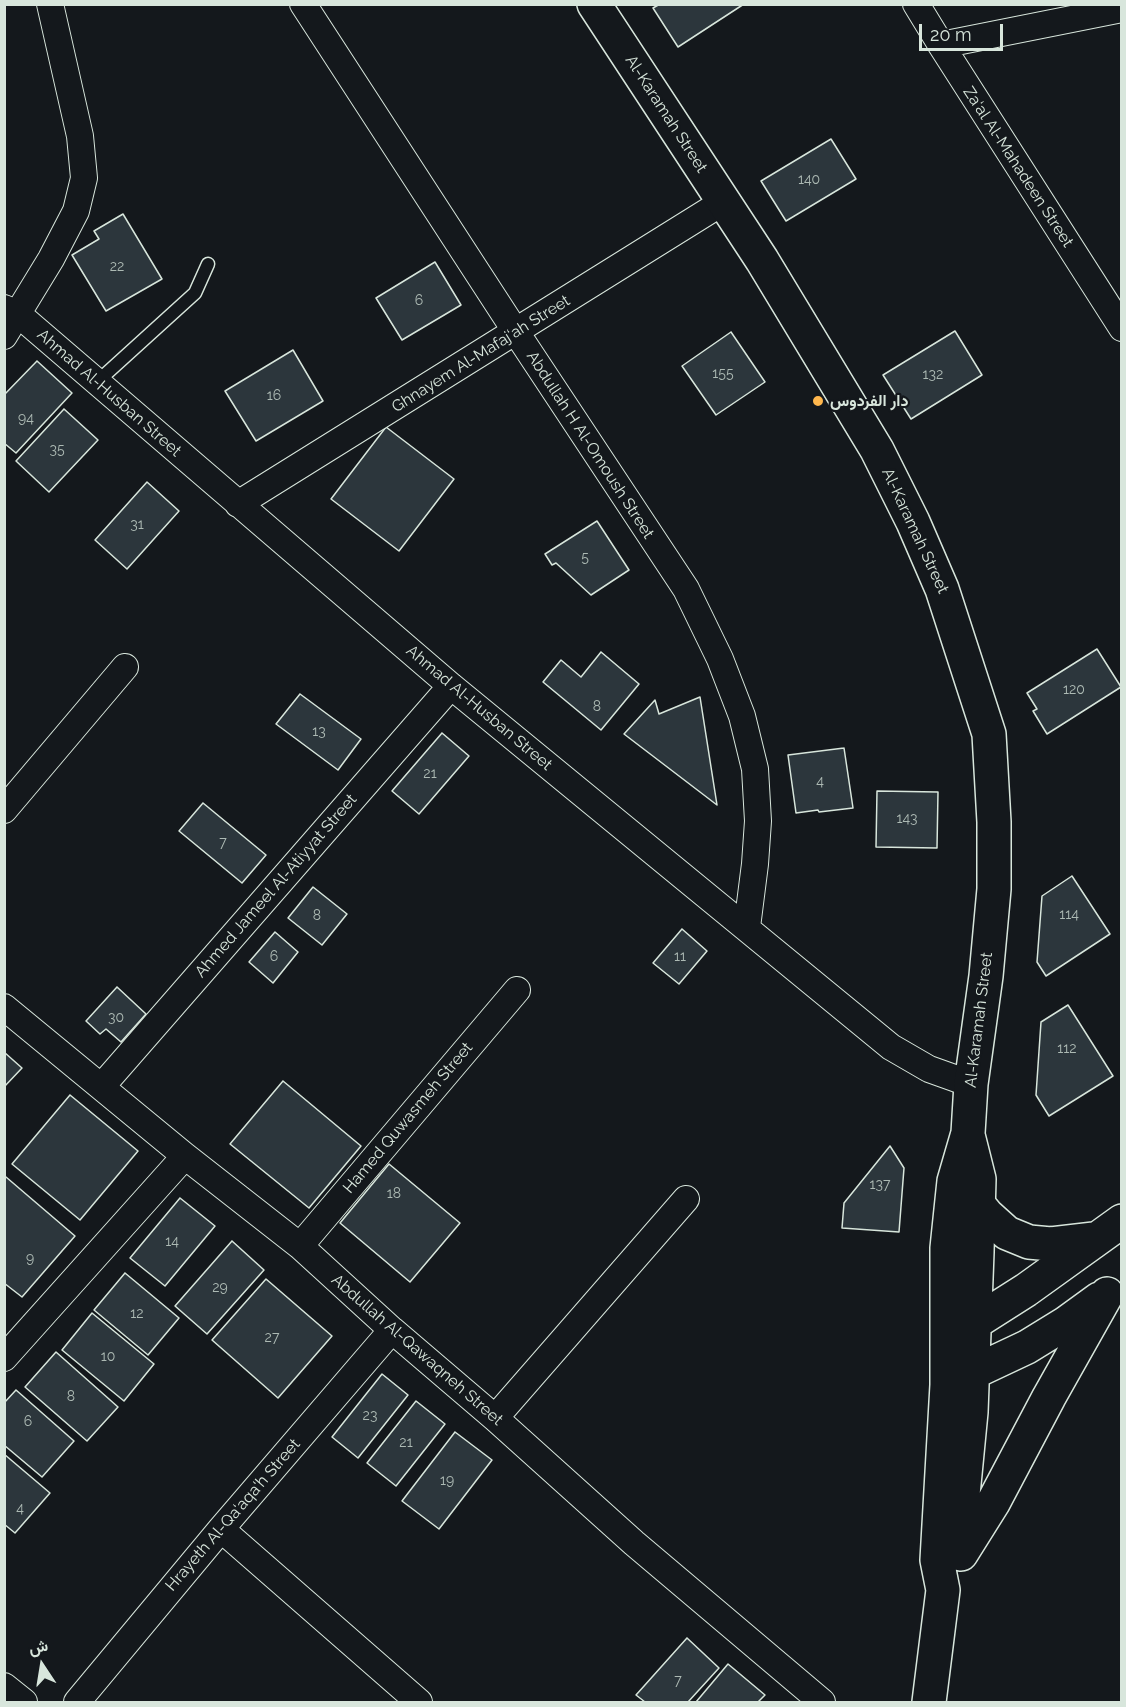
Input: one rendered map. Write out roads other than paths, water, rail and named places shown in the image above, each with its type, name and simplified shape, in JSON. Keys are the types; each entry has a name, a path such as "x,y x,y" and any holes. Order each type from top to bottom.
{"street":[{"path":"4,336 11,311 51,258 76,211 84,178 80,136 50,4"},
{"name":"Abdullah H Al-Omoush Street","path":"303,4 686,589 720,659 742,716 755,769 758,821 747,927"},
{"name":"Al-Karamah Street","path":"594,4 762,260 877,450 913,522 942,589 989,734 994,822 994,889 986,976 970,1084 968,1133 954,1181 948,1237 961,1332"},
{"name":"Za‘al Al-Mahadeen Street","path":"916,4 1122,328"},
{"path":"940,45 1122,9"},
{"name":"Ghnayem Al-Mafaj‘ah Street","path":"238,504 723,202"},
{"name":"Ahmad Al-Husban Street","path":"11,311 451,686 891,1047 929,1069 970,1084"},
{"path":"4,810 125,667"},
{"name":"Ahmed Jameel Al-Atiyyat Street","path":"102,1086 451,686"},
{"name":"Hamed Quwasmeh Street","path":"300,1246 516,990"},
{"name":"Abdullah Al-Qawaqneh Street","path":"4,1007 185,1156 300,1246 634,1543 822,1702"},
{"name":"Al-Karamah Street","path":"928,1702 949,1577 937,1560 960,1378 961,1332 978,1204 979,1179 968,1133"},
{"path":"7,1350 185,1156"},
{"path":"495,1418 686,1198"},
{"path":"978,1204 1007,1233 1029,1242 1052,1244 1109,1230"},
{"path":"961,1332 1026,1290 1109,1230"},
{"path":"960,1378 1027,1347 1066,1323 1114,1287"},
{"path":"949,1577 993,1503 1049,1397 1114,1287"},
{"name":"Hrayeth Al-Qa‘aqa‘h Street","path":"77,1702 221,1528 392,1330"},
{"path":"221,1528 419,1702"},
{"path":"4,1686 24,1702"}],"lane":[{"path":"97,382 195,293 208,264"}],"place":[{"name":"دار الفردوس","path":"818,401"}]}
